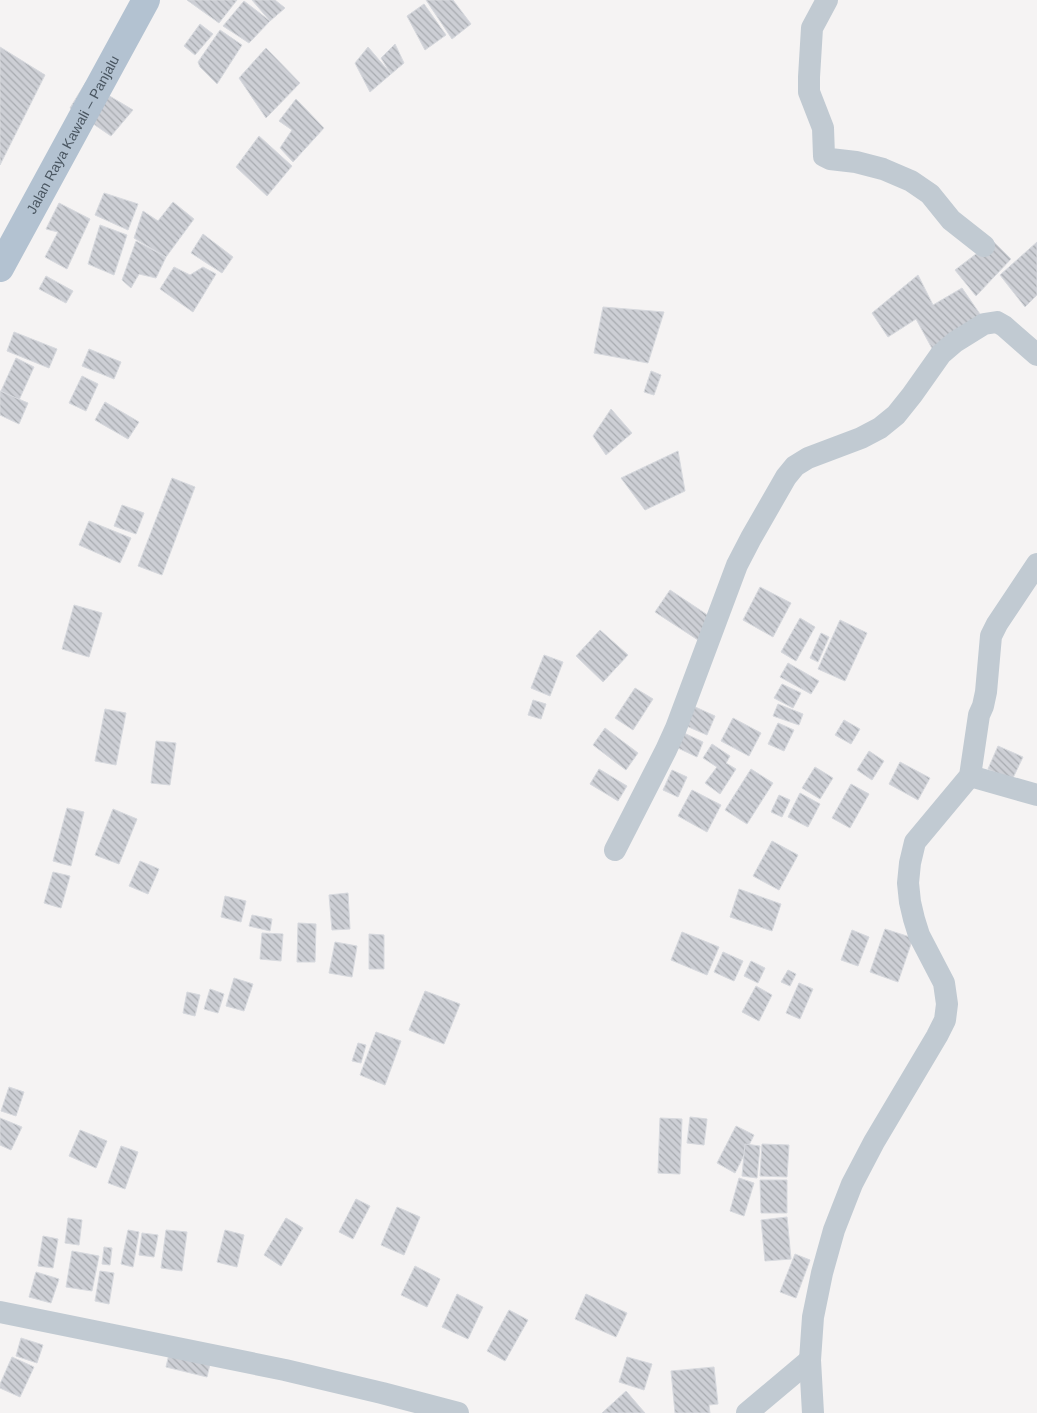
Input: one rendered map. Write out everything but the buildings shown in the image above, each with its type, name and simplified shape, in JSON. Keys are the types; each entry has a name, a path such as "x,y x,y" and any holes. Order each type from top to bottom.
{"main road":[{"name":"Jalan Raya Kawali – Panjalu","path":"0,268 146,0"}],"street":[{"path":"827,0 812,31 809,78 809,92 823,128 824,156 830,159 883,168 911,181 930,194 951,220 984,246"},
{"path":"615,850 676,728 738,565 751,538 795,466 808,458 861,438 880,428 901,408 941,354 955,342 984,324 996,322 1004,326 1037,355"},
{"path":"813,1413 810,1360 813,1316 834,1230 852,1184 874,1142 938,1036 945,1020 947,1004 944,983 919,935 910,902 908,883 910,862 915,842 970,776 979,715 986,692 991,636 1037,564"},
{"path":"970,776 1037,795"},
{"path":"0,1312 285,1370 458,1413"},
{"path":"747,1413 810,1360"}]}
